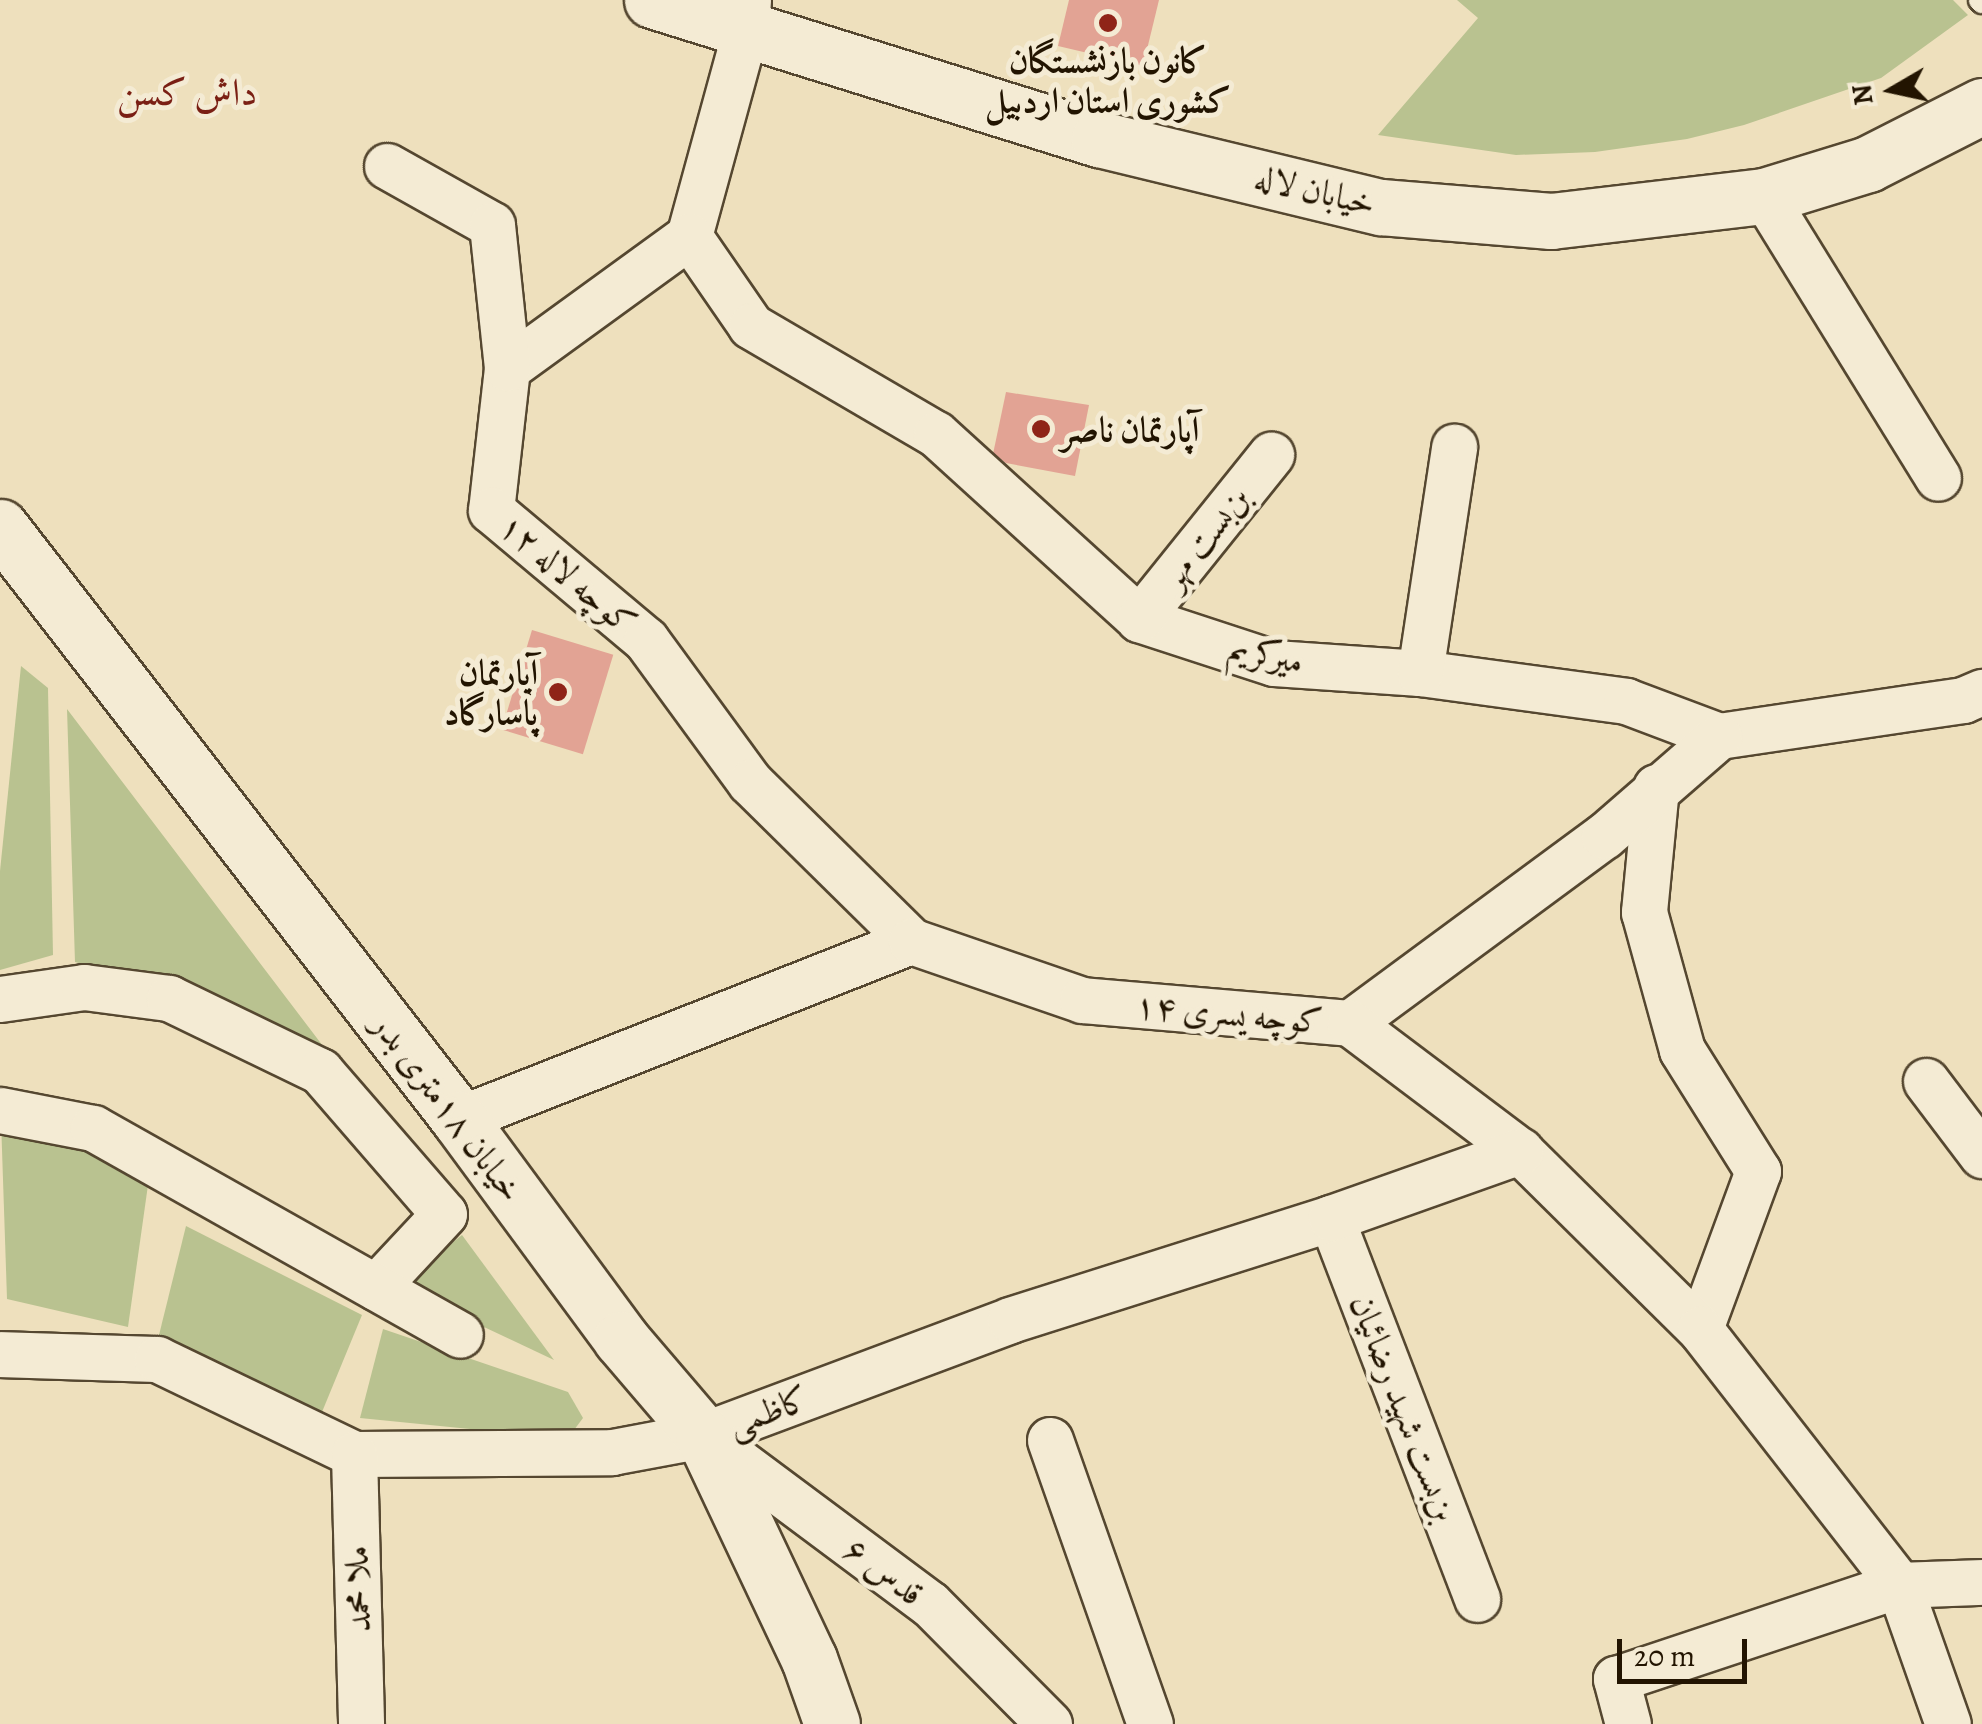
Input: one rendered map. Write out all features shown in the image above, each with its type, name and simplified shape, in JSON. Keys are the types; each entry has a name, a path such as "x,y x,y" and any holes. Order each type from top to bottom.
{"street":[{"name":"خیابان لاله","path":"652,0 747,14 1099,139 1381,207 1551,221 1764,196 1868,164 1982,106"},
{"path":"388,166 492,225 507,368 689,236 747,14"},
{"path":"1764,196 1938,478"},
{"name":"میرکریم","path":"689,236 751,326 936,434 1139,619 1274,663 1420,674 1626,700 1719,736 1963,700 1982,692"},
{"name":"کوچه لاله ۱۲","path":"507,368 491,510 646,640 750,782 910,941"},
{"path":"1420,674 1454,448"},
{"name":"بن‌بست مهر","path":"1139,619 1271,456"},
{"name":"خیابان ۱۸متری بدر","path":"0,527 459,1120 621,1339 703,1435 808,1658 832,1724"},
{"path":"1350,1023 1604,836 1719,736"},
{"path":"1656,788 1644,912 1682,1050 1758,1172 1700,1329"},
{"path":"459,1120 910,941"},
{"name":"کوچه یسری ۱۴","path":"910,941 1082,1000 1350,1023 1520,1151 1700,1329 1899,1585 1948,1724"},
{"path":"0,998 84,987 169,998 320,1070 444,1214 376,1287"},
{"path":"1926,1081 1982,1155"},
{"path":"0,1110 93,1128 460,1335"},
{"name":"کاظمی","path":"0,1354 157,1360 354,1454 612,1452 703,1435 1010,1320 1332,1218 1520,1151"},
{"name":"بن‌بست شهید رضائیان","path":"1332,1218 1477,1598"},
{"name":"قدس ۶","path":"703,1435 930,1604 1049,1724"},
{"path":"1050,1440 1150,1724"},
{"name":"ملا محمد","path":"354,1454 361,1724"},
{"path":"1628,1724 1616,1680 1899,1585 1982,1582"}],"green space":[{"path":"1457,0 1953,0 1968,15 1881,78 1744,125 1687,139 1595,152 1516,155 1378,135 1478,18"},
{"path":"21,666 48,688 53,955 0,970 0,871"},
{"path":"67,709 329,1054 108,970 75,962"},
{"path":"1,1120 68,1133 148,1185 128,1327 7,1299"},
{"path":"186,1226 362,1315 322,1412 158,1339"},
{"path":"462,1235 554,1360 397,1286"},
{"path":"383,1329 568,1392 583,1418 574,1430 541,1436 360,1418"}],"building":[{"name":"کانون بازنشستگان کشوری استان اردبیل","path":"1069,0 1159,0 1143,66 1058,46"},
{"name":"آپارتمان ناصر","path":"1006,392 1089,405 1075,476 1006,463 993,454"},
{"name":"آپارتمان پاسارگاد","path":"532,630 613,655 583,754 502,729"}],"place":[{"name":"کانون بازنشستگان کشوری استان اردبیل","path":"1108,23"},
{"name":"آپارتمان ناصر","path":"1041,429"},
{"name":"آپارتمان پاسارگاد","path":"558,692"}],"district":[{"name":"داش کسن","path":"187,93"}]}
